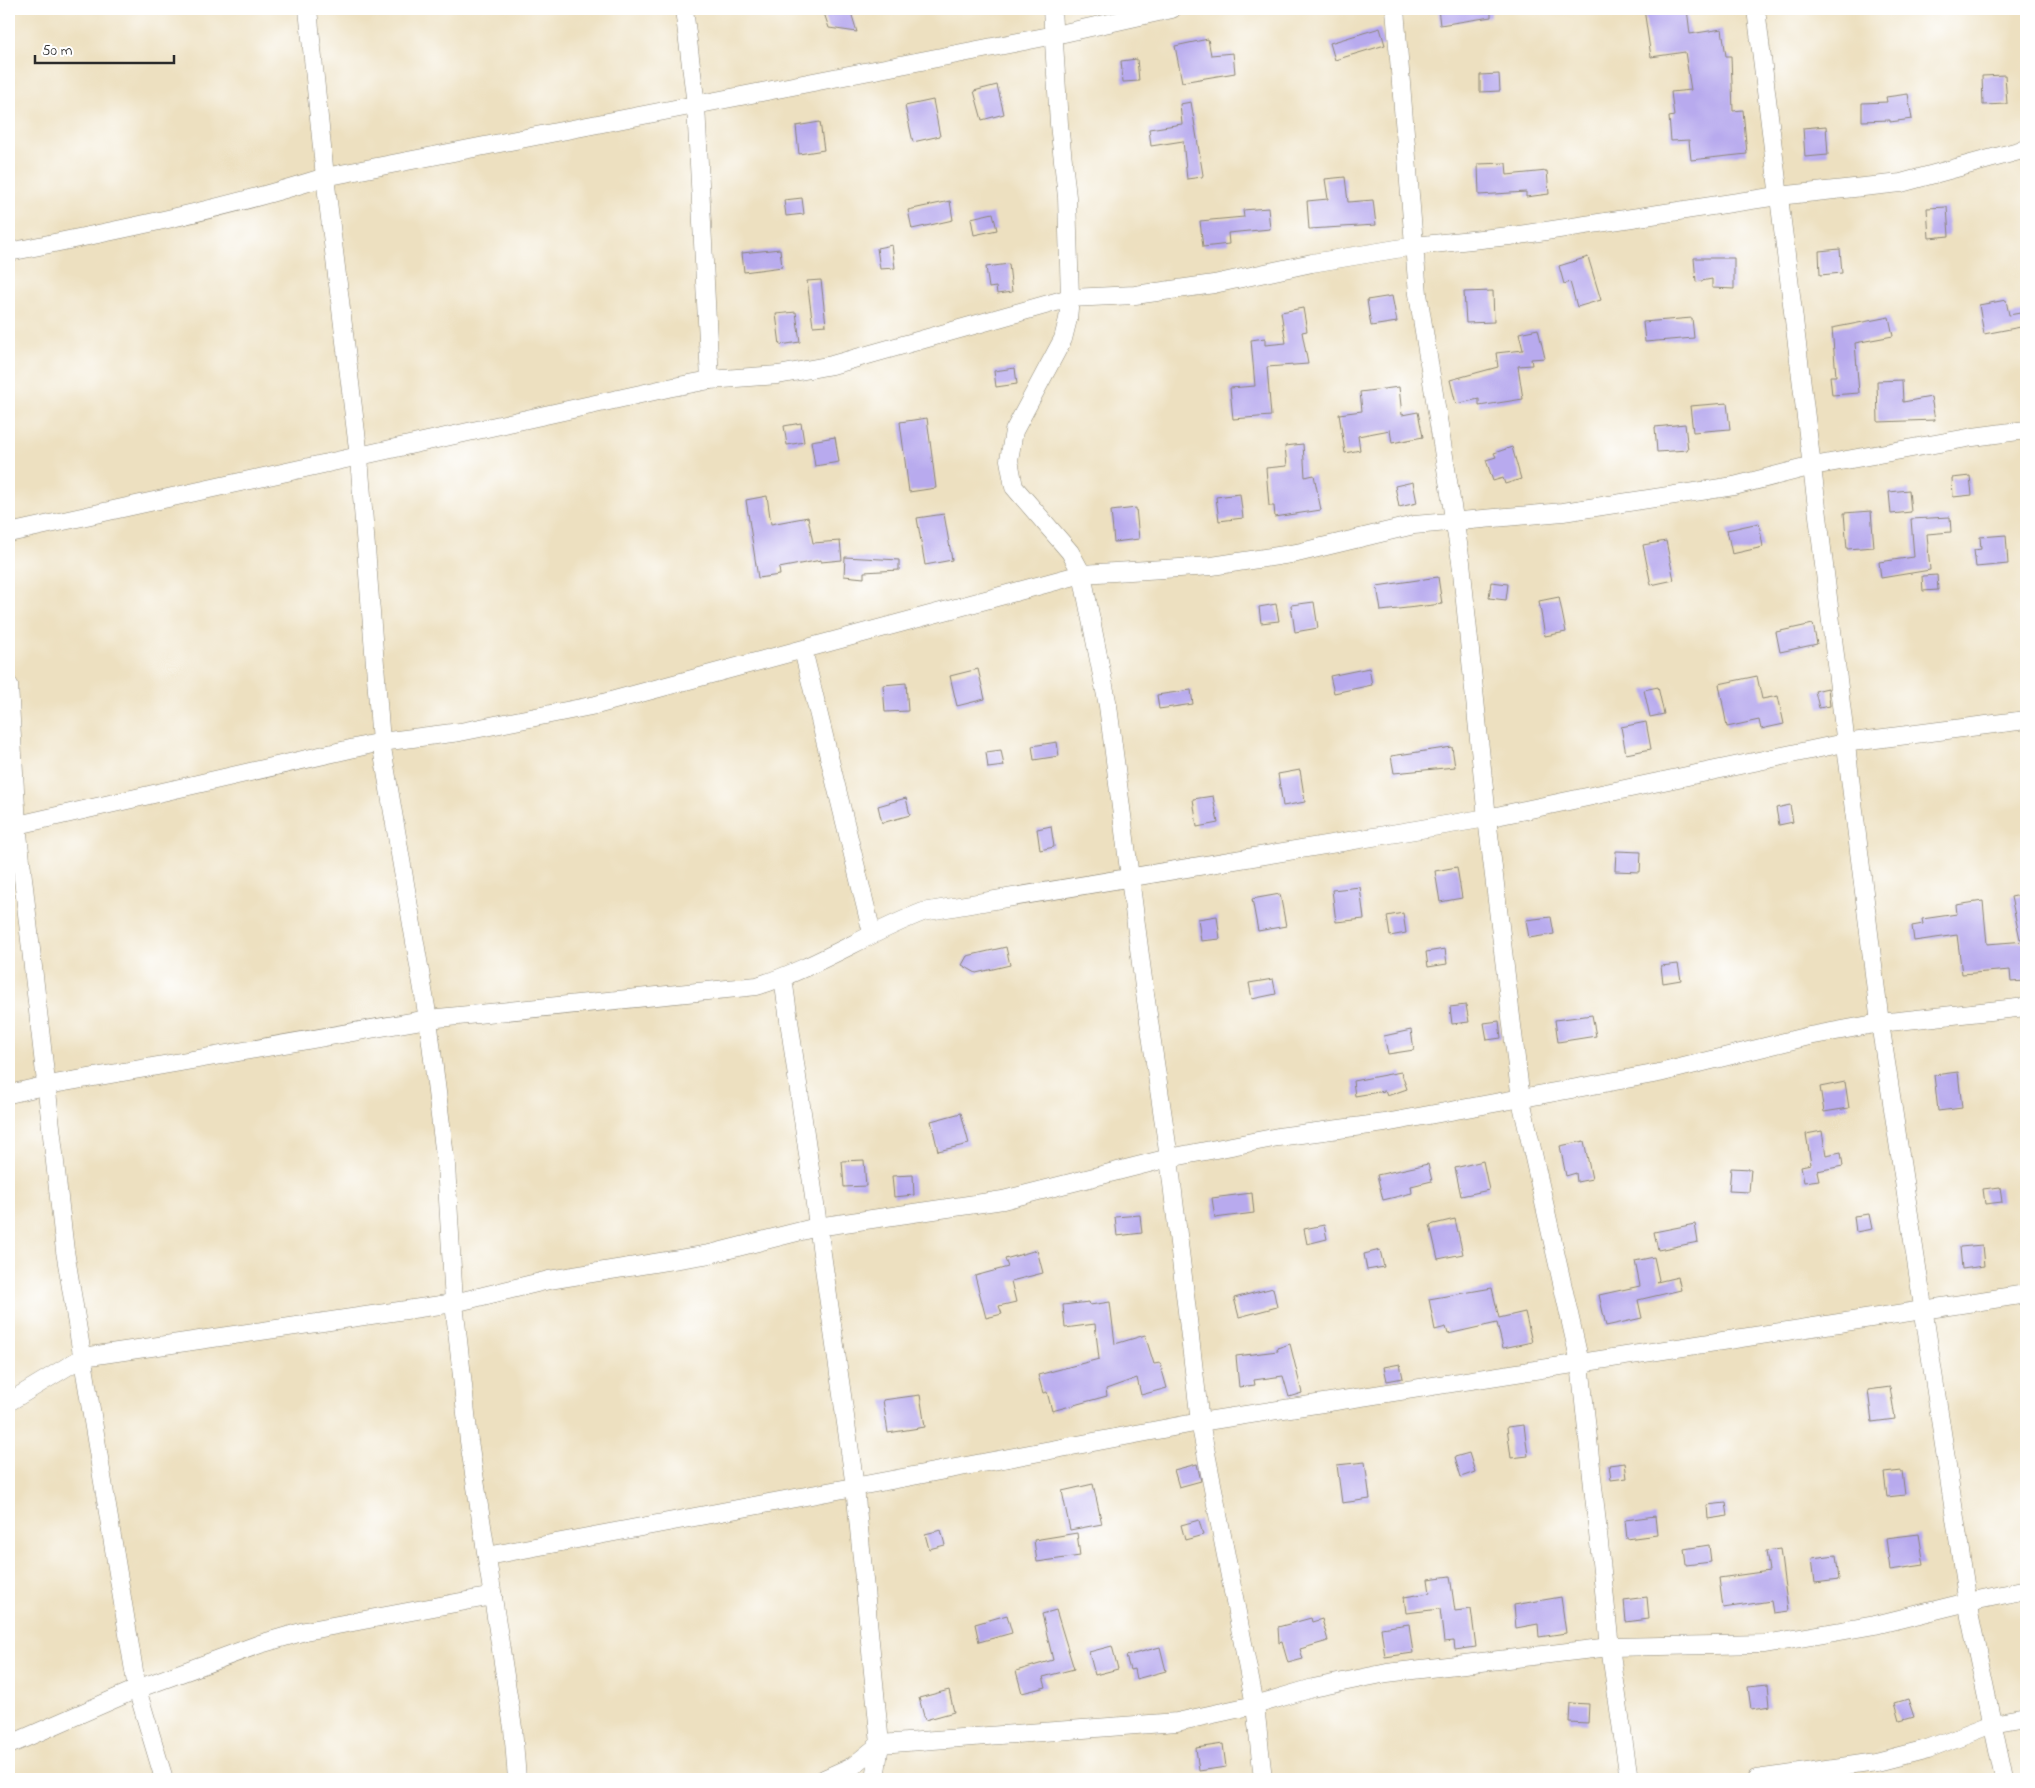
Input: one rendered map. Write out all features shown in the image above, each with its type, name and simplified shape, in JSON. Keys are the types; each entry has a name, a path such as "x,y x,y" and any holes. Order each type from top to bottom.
{"street":[{"path":"308,9 325,177 359,457 381,742 428,1020 446,1165 454,1303 469,1441 513,1728 518,1779"},
{"path":"684,9 696,105 710,380"},
{"path":"1052,9 1059,124 1067,197 1070,298 1068,319 1063,339 1014,431 1008,460 1014,487 1070,552 1082,574 1108,706 1169,1158 1200,1422 1255,1705 1263,1779"},
{"path":"9,252 152,224 248,201 325,177 1055,36 1172,9"},
{"path":"1395,9 1418,294 1461,562 1488,818 1522,1100 1580,1363 1610,1647 1629,1779"},
{"path":"1756,9 1813,466 1844,742 1880,1023 1922,1311 1968,1602 2004,1779"},
{"path":"9,533 710,380 778,375 832,365 1070,298 1135,295 1214,284 1312,263 1414,246 1519,235 1778,196 1900,183 2026,149"},
{"path":"13,826 381,742 460,732 596,705 1082,574 1212,566 1297,553 1414,525 1562,512 1734,486 1813,466 1973,437 2026,430"},
{"path":"803,650 872,933"},
{"path":"9,685 13,826 48,1085 65,1251 136,1689 164,1779"},
{"path":"9,1094 48,1085 428,1020 757,986 783,978 872,933 923,912 1488,818 1844,742 2026,720"},
{"path":"783,978 855,1487 880,1744 875,1779"},
{"path":"9,1402 83,1357 454,1303 549,1280 710,1254 817,1227 1003,1200 1169,1158 1278,1137 1385,1124 1460,1108 1522,1100 1659,1073 1809,1036 1880,1023 2026,1007"},
{"path":"487,1556 1200,1422 2026,1294"},
{"path":"824,1779 853,1766 880,1744 1178,1722 1255,1705 1313,1688 1386,1673 1610,1647 1765,1644 1875,1625 2026,1590"},
{"path":"9,1745 136,1689 260,1644 305,1631 493,1596"},
{"path":"1756,1779 1876,1762 1927,1749 1992,1724 2026,1718"}],"building":[{"path":"839,9 850,9 857,32 829,28 824,13"},
{"path":"1438,9 1491,9 1491,17 1440,25"},
{"path":"1644,9 1687,9 1690,34 1722,29 1726,56 1731,56 1733,111 1743,110 1747,154 1691,160 1689,140 1671,141 1669,117 1674,116 1671,92 1691,90 1685,52 1651,57"},
{"path":"1380,28 1385,45 1335,60 1330,43"},
{"path":"1208,39 1211,55 1233,53 1235,73 1182,82 1175,46"},
{"path":"1137,59 1139,81 1123,82 1121,61"},
{"path":"1499,74 1500,91 1480,92 1480,75"},
{"path":"2005,75 2007,104 1983,105 1982,76"},
{"path":"997,85 1004,114 982,120 974,91"},
{"path":"1908,94 1912,119 1890,122 1890,120 1862,121 1862,103 1887,102 1886,97"},
{"path":"933,100 940,136 913,142 905,106"},
{"path":"1191,102 1203,175 1202,177 1187,179 1183,141 1151,146 1149,129 1182,124 1180,104"},
{"path":"820,122 824,150 799,154 796,126"},
{"path":"1826,126 1828,155 1805,157 1803,128"},
{"path":"1506,163 1507,175 1547,171 1549,194 1526,197 1526,192 1479,195 1478,164"},
{"path":"1345,177 1348,202 1373,200 1376,225 1309,229 1307,201 1328,199 1325,179"},
{"path":"802,198 804,214 786,216 784,200"},
{"path":"950,201 953,220 912,229 908,210"},
{"path":"1947,207 1949,236 1929,238 1927,208"},
{"path":"1268,208 1270,229 1228,233 1229,244 1203,247 1200,221 1244,217 1243,210"},
{"path":"993,213 997,230 974,235 971,218"},
{"path":"892,245 895,268 880,269 877,248"},
{"path":"780,249 782,267 744,272 742,253"},
{"path":"1840,249 1842,273 1820,275 1819,251"},
{"path":"1588,257 1601,300 1577,307 1570,282 1564,284 1559,266"},
{"path":"1694,258 1734,258 1734,289 1712,288 1712,279 1696,282"},
{"path":"1009,264 1012,292 997,294 996,287 989,288 986,267"},
{"path":"821,280 826,325 813,326 807,281"},
{"path":"1493,291 1494,322 1466,323 1464,292"},
{"path":"1392,296 1397,322 1371,326 1367,300"},
{"path":"2006,300 2009,315 2026,312 2026,326 1984,334 1979,305"},
{"path":"1303,308 1307,331 1302,332 1308,364 1267,367 1271,416 1233,419 1230,388 1255,386 1251,340 1265,338 1265,345 1286,343 1281,312"},
{"path":"796,312 800,342 780,345 776,314"},
{"path":"1889,317 1893,336 1855,343 1859,393 1832,395 1830,376 1836,376 1832,328"},
{"path":"1692,318 1694,338 1645,342 1643,322"},
{"path":"1538,329 1545,358 1531,359 1532,365 1518,366 1523,399 1479,406 1479,399 1456,404 1450,380 1498,367 1496,353 1523,350 1519,333"},
{"path":"1015,368 1017,384 996,387 994,371"},
{"path":"1902,380 1903,402 1931,397 1935,420 1878,422 1877,381"},
{"path":"1399,387 1402,415 1418,412 1423,437 1392,443 1390,430 1358,436 1360,450 1345,453 1339,414 1362,411 1360,392"},
{"path":"1727,403 1730,429 1693,432 1690,406"},
{"path":"927,418 936,488 909,492 900,422"},
{"path":"801,423 804,442 787,445 784,426"},
{"path":"1685,424 1688,450 1657,452 1655,427"},
{"path":"835,437 839,462 815,466 811,441"},
{"path":"1303,444 1305,477 1314,475 1321,510 1275,517 1274,506 1269,506 1266,468 1287,466 1285,446"},
{"path":"1512,447 1521,479 1505,484 1503,478 1493,481 1486,460 1496,457 1494,453"},
{"path":"1970,476 1972,495 1953,497 1952,478"},
{"path":"1413,482 1417,503 1399,507 1395,486"},
{"path":"1909,490 1911,512 1891,514 1889,492"},
{"path":"1240,494 1243,518 1219,521 1216,497"},
{"path":"767,496 771,524 808,517 813,543 840,541 842,560 821,562 821,560 779,568 780,575 758,578 746,500"},
{"path":"1136,508 1139,539 1114,542 1111,511"},
{"path":"1871,511 1874,547 1847,549 1844,513"},
{"path":"944,514 952,560 925,565 917,518"},
{"path":"1950,517 1951,532 1927,534 1930,570 1881,578 1879,562 1914,557 1911,519"},
{"path":"1759,523 1763,547 1732,554 1727,530"},
{"path":"2006,535 2008,564 1976,567 1974,550 1981,549 1980,537"},
{"path":"1666,541 1674,580 1651,585 1643,545"},
{"path":"845,557 899,560 899,570 864,572 864,578 844,576"},
{"path":"1937,575 1938,590 1923,591 1922,576"},
{"path":"1438,577 1442,604 1381,611 1377,586"},
{"path":"1491,582 1508,584 1506,600 1489,598"},
{"path":"1559,597 1566,632 1545,636 1539,601"},
{"path":"1314,602 1318,628 1295,632 1291,605"},
{"path":"1276,604 1279,621 1261,623 1259,607"},
{"path":"1813,624 1817,644 1780,652 1776,632"},
{"path":"1369,668 1372,685 1334,693 1330,676"},
{"path":"978,669 985,699 957,706 950,676"},
{"path":"1757,676 1762,699 1778,696 1784,724 1761,729 1759,720 1727,727 1719,684"},
{"path":"906,683 908,711 885,712 883,685"},
{"path":"1658,687 1664,714 1650,717 1644,690"},
{"path":"1828,688 1830,706 1819,708 1815,691"},
{"path":"1191,690 1193,704 1159,709 1157,695"},
{"path":"1646,722 1651,749 1626,754 1621,727"},
{"path":"1057,742 1059,756 1034,760 1032,746"},
{"path":"1452,747 1455,767 1394,773 1391,756"},
{"path":"1001,750 1004,766 988,768 986,752"},
{"path":"1300,770 1305,802 1283,806 1278,774"},
{"path":"1213,796 1218,823 1197,827 1193,799"},
{"path":"906,798 910,815 882,823 878,806"},
{"path":"1790,805 1793,822 1779,825 1776,808"},
{"path":"1051,826 1054,847 1040,850 1037,829"},
{"path":"1616,851 1641,852 1640,872 1615,871"},
{"path":"1457,867 1462,898 1440,902 1435,871"},
{"path":"1360,887 1364,919 1336,922 1332,890"},
{"path":"1280,894 1286,926 1258,931 1252,899"},
{"path":"2026,894 2026,938 2020,939 2011,897"},
{"path":"1983,901 1987,944 2026,941 2026,981 2011,982 2010,970 1962,974 1957,935 1914,941 1912,926 1923,924 1922,919 1957,914 1956,905"},
{"path":"1403,913 1406,933 1390,936 1387,916"},
{"path":"1217,916 1220,939 1201,941 1198,919"},
{"path":"1551,917 1554,934 1529,938 1526,920"},
{"path":"1006,947 1010,965 976,973 962,965 967,956"},
{"path":"1445,949 1447,964 1428,967 1426,952"},
{"path":"1678,964 1681,980 1663,983 1661,966"},
{"path":"1273,979 1276,994 1252,999 1249,983"},
{"path":"1466,1005 1469,1022 1452,1024 1450,1007"},
{"path":"1592,1015 1596,1036 1558,1042 1555,1020"},
{"path":"1499,1021 1501,1038 1487,1040 1484,1023"},
{"path":"1411,1030 1414,1050 1388,1054 1384,1036"},
{"path":"1401,1072 1407,1089 1387,1096 1385,1091 1355,1096 1353,1081"},
{"path":"1958,1072 1962,1108 1938,1111 1934,1075"},
{"path":"1845,1082 1849,1108 1824,1112 1820,1087"},
{"path":"961,1113 969,1144 938,1151 931,1121"},
{"path":"1822,1131 1826,1155 1841,1152 1843,1166 1817,1171 1819,1180 1804,1182 1801,1166 1811,1164 1806,1134"},
{"path":"1584,1141 1592,1179 1577,1182 1576,1173 1566,1176 1560,1146"},
{"path":"864,1160 866,1186 844,1187 842,1161"},
{"path":"1483,1161 1489,1190 1461,1196 1455,1168"},
{"path":"1428,1164 1432,1181 1411,1186 1412,1193 1383,1200 1377,1175"},
{"path":"1731,1168 1751,1169 1749,1192 1729,1191"},
{"path":"913,1175 914,1195 894,1197 892,1176"},
{"path":"2000,1187 2002,1202 1985,1204 1983,1189"},
{"path":"1252,1193 1254,1213 1215,1218 1212,1198"},
{"path":"1869,1214 1872,1229 1856,1232 1854,1216"},
{"path":"1140,1215 1142,1233 1117,1236 1115,1217"},
{"path":"1455,1219 1463,1254 1438,1259 1430,1225"},
{"path":"1695,1224 1698,1242 1658,1250 1654,1232"},
{"path":"1324,1225 1327,1239 1307,1244 1304,1229"},
{"path":"1982,1245 1984,1266 1962,1269 1960,1247"},
{"path":"1037,1250 1043,1273 1011,1281 1016,1302 999,1306 1002,1314 986,1318 975,1276 1008,1267 1005,1259"},
{"path":"1380,1250 1384,1267 1367,1270 1364,1254"},
{"path":"1654,1257 1659,1280 1657,1282 1678,1277 1681,1290 1638,1300 1642,1318 1606,1326 1599,1295 1640,1286 1635,1261"},
{"path":"1273,1288 1277,1307 1239,1317 1234,1298"},
{"path":"1492,1288 1499,1318 1525,1312 1532,1342 1503,1348 1497,1323 1448,1334 1446,1327 1435,1330 1429,1299"},
{"path":"1089,1302 1090,1305 1110,1302 1115,1344 1145,1335 1154,1364 1160,1363 1167,1388 1141,1395 1137,1378 1106,1389 1107,1396 1052,1411 1047,1392 1043,1393 1038,1375 1099,1359 1095,1324 1065,1328 1063,1305"},
{"path":"1290,1344 1302,1393 1289,1397 1283,1376 1254,1380 1255,1385 1239,1387 1236,1356 1278,1351 1277,1348"},
{"path":"1400,1364 1403,1378 1387,1381 1384,1367"},
{"path":"1890,1387 1895,1419 1872,1422 1868,1390"},
{"path":"920,1395 925,1427 888,1433 883,1400"},
{"path":"1524,1425 1528,1456 1511,1458 1507,1427"},
{"path":"1469,1453 1475,1472 1461,1477 1455,1457"},
{"path":"1365,1462 1370,1499 1342,1503 1337,1465"},
{"path":"1625,1463 1627,1478 1611,1480 1609,1465"},
{"path":"1197,1464 1201,1481 1179,1487 1174,1470"},
{"path":"1902,1471 1905,1495 1887,1497 1884,1473"},
{"path":"1093,1484 1102,1524 1070,1530 1062,1491"},
{"path":"1726,1503 1728,1516 1708,1519 1707,1505"},
{"path":"1655,1516 1657,1535 1627,1539 1625,1520"},
{"path":"1199,1520 1203,1535 1185,1540 1181,1525"},
{"path":"941,1530 945,1545 929,1549 925,1534"},
{"path":"1077,1533 1080,1556 1037,1562 1034,1540"},
{"path":"1919,1534 1924,1565 1890,1570 1886,1538"},
{"path":"1709,1545 1711,1562 1686,1565 1684,1549"},
{"path":"1780,1549 1788,1611 1773,1613 1771,1601 1723,1608 1719,1578 1769,1571 1766,1551"},
{"path":"1836,1555 1839,1580 1815,1583 1812,1558"},
{"path":"1450,1576 1455,1611 1471,1609 1476,1647 1455,1650 1454,1641 1444,1642 1440,1609 1406,1613 1404,1597 1430,1593 1428,1579"},
{"path":"1561,1597 1566,1633 1539,1637 1538,1624 1516,1628 1514,1605"},
{"path":"1647,1597 1649,1619 1626,1622 1624,1600"},
{"path":"1056,1610 1074,1669 1043,1677 1046,1687 1022,1693 1016,1671 1053,1660 1042,1614"},
{"path":"1007,1615 1012,1633 979,1642 975,1624"},
{"path":"1311,1618 1312,1622 1322,1619 1328,1641 1300,1649 1303,1659 1288,1663 1282,1642 1279,1643 1278,1627"},
{"path":"1409,1624 1413,1653 1385,1657 1381,1628"},
{"path":"1112,1646 1118,1669 1095,1675 1089,1652"},
{"path":"1160,1647 1166,1671 1136,1679 1134,1669 1130,1670 1126,1656"},
{"path":"1768,1685 1770,1706 1751,1709 1748,1687"},
{"path":"949,1690 954,1712 925,1720 919,1698"},
{"path":"1908,1699 1914,1717 1900,1721 1895,1703"},
{"path":"1570,1703 1589,1704 1588,1723 1569,1722"},
{"path":"1223,1744 1226,1767 1199,1771 1196,1748"}]}
